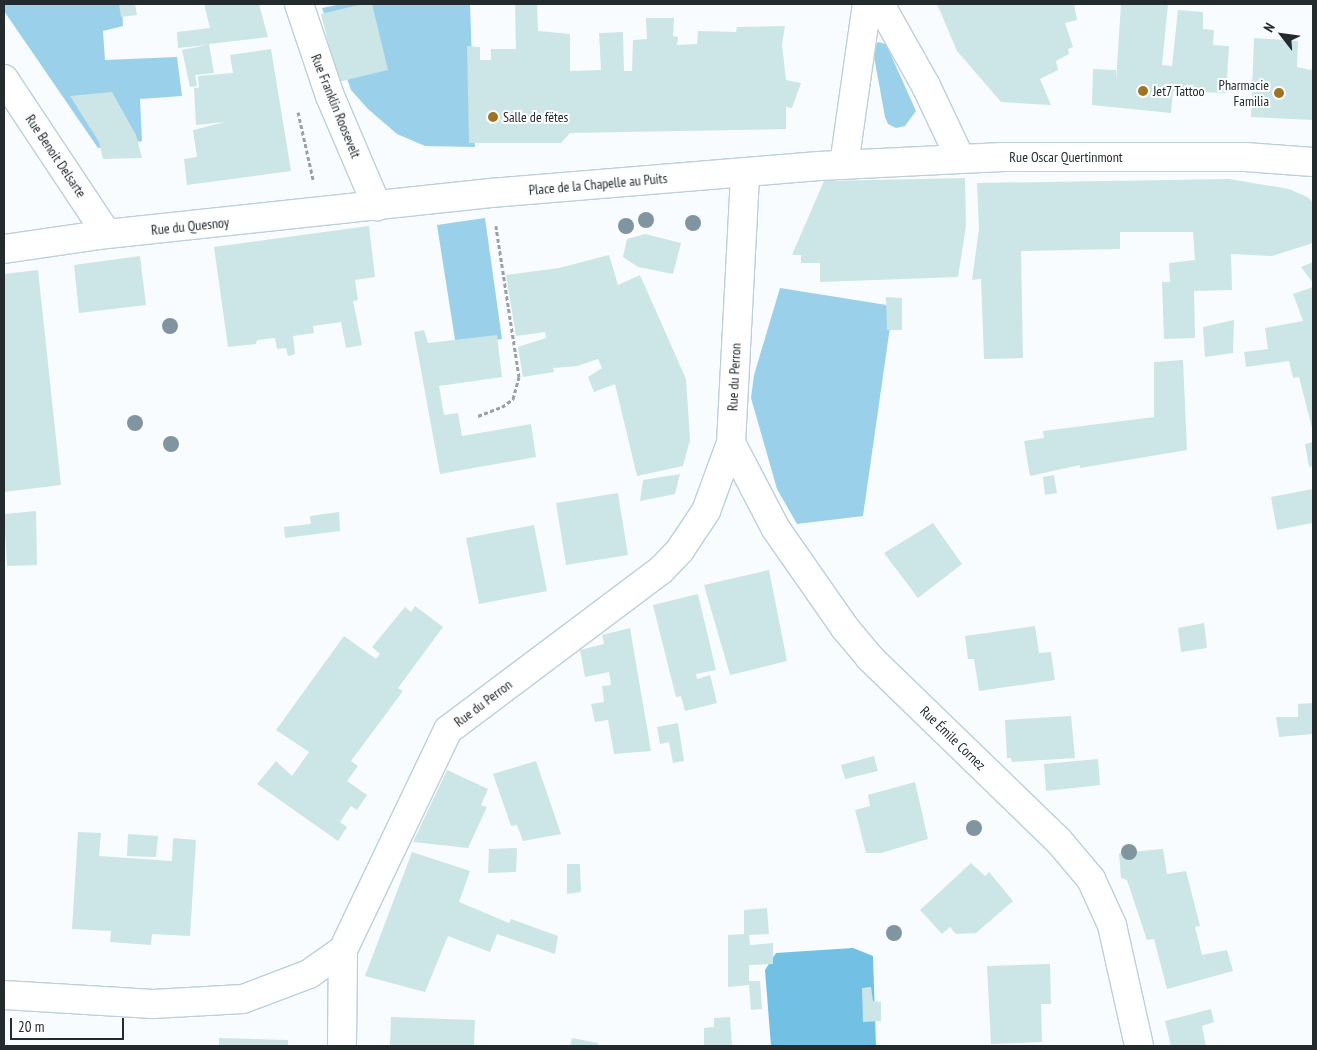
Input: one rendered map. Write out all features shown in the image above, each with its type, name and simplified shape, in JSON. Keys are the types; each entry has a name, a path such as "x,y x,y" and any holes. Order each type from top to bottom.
{"street":[{"name":"Rue Franklin Roosevelt","path":"299,4 330,96 378,206"},
{"path":"831,165 867,4"},
{"path":"880,4 926,86 960,158"},
{"name":"Rue Benoit Delsarte","path":"4,79 107,234"},
{"name":"Rue Oscar Quertinmont","path":"831,165 960,158 1246,157 1313,162"},
{"name":"Place de la Chapelle au Puits","path":"378,206 491,193 831,165"},
{"name":"Rue du Perron","path":"4,995 153,1004 243,999 309,974 343,950 448,730 661,570 680,550 706,511 731,443 745,172"},
{"name":"Rue du Quesnoy","path":"4,249 107,234 378,206"},
{"name":"Rue Émile Cornez","path":"731,443 776,530 844,628 870,658 1058,840 1091,879 1112,925 1139,1046"},
{"path":"342,1046 343,950"}],"path":[{"path":"296,106 314,184"},
{"path":"478,416 502,407 513,399 519,377 491,193"}],"shaded area":[{"path":"4,4 122,4 123,26 103,31 105,60 177,57 182,96 140,99 142,141 98,148 4,11"},
{"path":"342,4 470,4 475,147 425,146 397,134 368,109 351,90 322,8"},
{"path":"878,42 886,44 916,111 905,126 896,128 888,124 885,117 873,51"},
{"path":"485,218 502,339 456,346 437,225"},
{"path":"780,288 893,306 863,516 797,524 777,489 751,398 754,375"},
{"path":"853,948 873,956 876,1046 771,1046 765,970 776,953"}],"building":[{"path":"119,4 135,4 137,15 121,17"},
{"path":"204,4 259,4 268,37 209,44 214,73 195,75 197,86 190,87 182,50 207,45 178,48 177,32 210,28"},
{"path":"363,4 372,4 388,70 338,82 321,14"},
{"path":"515,4 537,4 538,31 570,34 570,71 601,70 599,33 623,32 624,71 632,71 633,40 647,39 646,18 674,18 673,36 678,37 677,45 697,44 698,31 736,32 737,27 785,26 782,45 786,80 801,83 792,108 786,107 786,129 570,133 561,143 469,143 467,46 480,47 480,60 491,60 491,49 516,49"},
{"path":"937,4 1074,4 1077,20 1065,23 1073,47 1068,49 1069,54 1056,61 1058,70 1040,79 1051,105 1001,102 957,51"},
{"path":"1121,4 1168,4 1162,65 1172,66 1178,10 1203,12 1203,29 1214,30 1213,45 1229,46 1226,93 1173,91 1171,113 1092,105 1093,69 1116,70 1116,81"},
{"path":"1254,38 1298,41 1297,67 1311,70 1313,65 1313,120 1251,117"},
{"path":"271,49 291,171 187,185 184,159 197,157 193,130 225,122 196,125 194,88 199,88 198,76 233,73 230,55"},
{"path":"112,92 136,135 142,158 103,159 99,142 70,96"},
{"path":"965,178 966,226 958,277 820,282 820,263 801,263 801,255 792,255 824,181"},
{"path":"1229,179 1289,189 1307,197 1313,202 1313,243 1272,256 1231,254 1232,290 1194,291 1195,338 1164,339 1162,282 1170,282 1169,263 1195,260 1193,232 1120,232 1120,249 1021,251 1023,358 984,359 981,279 972,280 979,229 977,183"},
{"path":"369,226 375,277 355,280 358,300 353,301 362,345 346,348 341,322 313,326 314,333 293,336 295,354 288,356 286,348 277,349 275,338 257,340 256,344 228,347 214,247"},
{"path":"645,234 681,243 673,274 638,267 623,257 627,239"},
{"path":"609,255 618,285 640,275 686,379 690,440 683,466 637,476 615,384 594,392 588,377 602,368 598,359 577,366 553,368 554,372 523,377 518,347 546,338 545,332 516,336 506,275 559,268"},
{"path":"140,256 146,305 79,313 74,265"},
{"path":"1313,262 1313,283 1301,267"},
{"path":"38,270 61,485 4,492 4,274"},
{"path":"1313,287 1312,428 1299,377 1293,378 1289,361 1246,367 1244,352 1268,349 1265,328 1303,321 1293,294"},
{"path":"886,297 902,298 902,330 887,330"},
{"path":"1234,320 1233,353 1205,357 1203,327"},
{"path":"424,330 428,343 497,335 502,377 439,386 444,415 458,413 462,436 531,424 536,457 440,474 414,332"},
{"path":"1183,360 1187,450 1080,468 1080,465 1030,476 1024,441 1044,438 1043,431 1154,417 1154,362"},
{"path":"1313,442 1313,466 1309,467 1305,444"},
{"path":"680,474 675,494 640,501 643,480"},
{"path":"1054,475 1057,493 1045,495 1043,477"},
{"path":"1313,489 1312,523 1277,530 1271,497"},
{"path":"618,493 628,555 566,565 556,503"},
{"path":"36,511 37,565 7,566 4,514"},
{"path":"339,512 340,531 285,538 284,527 311,524 310,516"},
{"path":"933,523 962,564 918,598 884,553"},
{"path":"534,525 547,591 479,604 466,538"},
{"path":"769,570 787,661 730,675 704,585"},
{"path":"698,594 716,670 696,674 697,679 710,675 717,703 685,711 681,696 676,697 653,605"},
{"path":"415,606 443,627 398,688 403,691 351,761 358,766 347,781 367,795 357,810 351,806 340,822 347,827 338,841 257,784 276,761 292,776 309,752 276,730 344,636 376,659 380,654 372,647 405,607 411,612"},
{"path":"1204,623 1207,648 1181,652 1178,628"},
{"path":"1035,626 1039,653 1051,652 1055,680 979,691 974,659 968,659 965,636"},
{"path":"630,628 651,751 614,754 608,720 595,722 591,704 604,702 602,686 611,685 609,672 585,677 580,650 604,644 602,635"},
{"path":"1313,703 1313,734 1279,737 1276,717 1298,717 1298,704"},
{"path":"1071,716 1075,758 1012,762 1011,758 1007,758 1005,720"},
{"path":"678,723 684,761 673,763 669,742 660,744 657,727"},
{"path":"874,756 878,771 845,779 841,765"},
{"path":"1098,759 1100,785 1046,791 1044,764"},
{"path":"536,761 561,834 523,841 517,825 511,826 493,774"},
{"path":"447,770 488,789 481,805 487,807 468,848 413,842"},
{"path":"915,782 928,839 881,853 866,853 855,810 870,806 868,795"},
{"path":"78,832 101,833 99,856 172,861 173,838 196,840 190,936 152,934 151,945 110,942 111,931 72,929"},
{"path":"128,834 158,836 156,857 127,856"},
{"path":"517,848 516,872 488,873 489,849"},
{"path":"1163,849 1167,874 1186,871 1200,926 1195,927 1202,955 1227,950 1233,971 1167,989 1154,939 1147,940 1127,880 1121,878 1119,853"},
{"path":"412,852 470,871 459,902 509,923 511,919 558,936 555,954 497,934 490,952 448,936 425,992 365,976"},
{"path":"971,863 985,876 989,872 1013,901 976,933 956,934 950,927 942,934 920,910"},
{"path":"567,864 580,864 581,892 567,894"},
{"path":"767,908 769,934 749,935 750,945 773,943 773,964 749,965 749,981 760,981 762,1009 751,1010 749,985 728,987 728,935 744,934 744,910"},
{"path":"1050,964 1051,1004 1041,1004 1042,1042 991,1044 987,966"},
{"path":"871,987 873,1001 881,1002 881,1021 863,1022 862,988"},
{"path":"1211,1009 1214,1022 1202,1026 1206,1046 1171,1046 1165,1021"},
{"path":"391,1017 475,1020 474,1046 390,1046"},
{"path":"730,1017 732,1046 704,1046 704,1028 714,1027 714,1018"},
{"path":"219,1038 288,1040 288,1046 219,1046"},
{"path":"572,1038 598,1043 598,1046 570,1046"}],"place":[{"name":"Jet7 Tattoo","path":"1143,91"},
{"name":"Pharmacie Familia","path":"1279,93"},
{"name":"Salle de fëtes","path":"493,117"}]}
